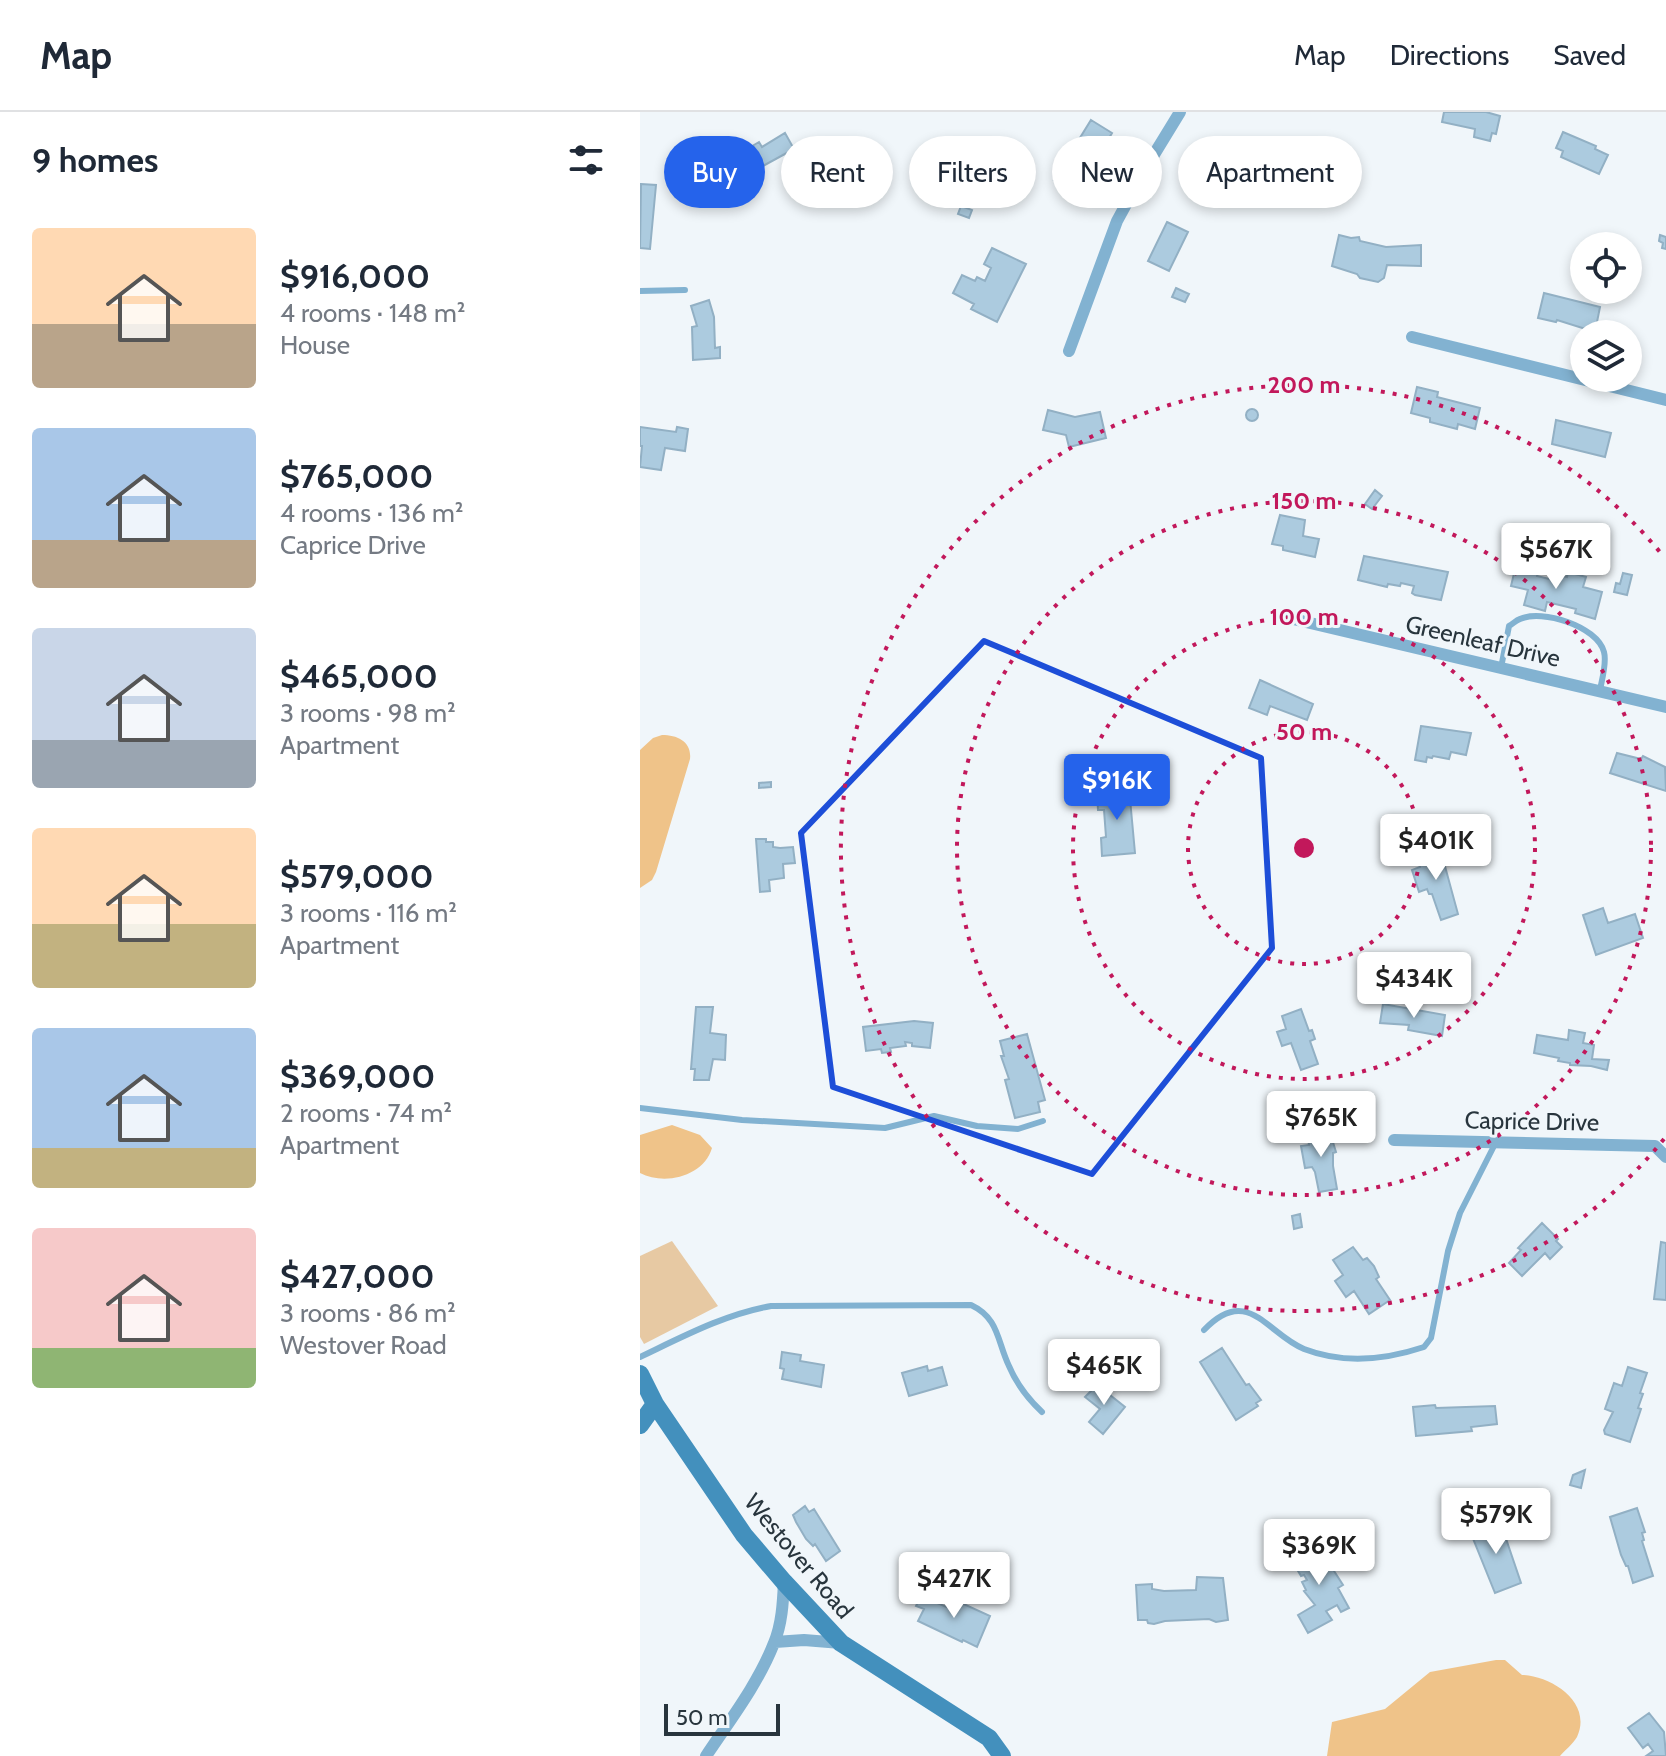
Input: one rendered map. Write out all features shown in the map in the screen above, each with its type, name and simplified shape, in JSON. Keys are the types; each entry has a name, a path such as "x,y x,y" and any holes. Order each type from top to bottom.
{"street":[{"path":"1069,351 1117,221 1180,112"},
{"path":"1412,337 1666,400"},
{"name":"Greenleaf Drive","path":"1289,618 1666,707"},
{"name":"Caprice Drive","path":"1394,1140 1655,1146 1666,1157"},
{"name":"Westover Road","path":"640,1374 655,1404 744,1535 841,1643 989,1738 1002,1756"},
{"path":"640,1425 655,1404"},
{"path":"706,1756 751,1687 775,1642 782,1613 784,1582"},
{"path":"775,1642 804,1640 841,1643"}],"lane":[{"path":"640,291 685,290"},
{"path":"1501,668 1509,626 1521,617 1559,619 1594,635 1605,653 1600,692"},
{"path":"640,1108 742,1120 885,1128 934,1116 977,1126 1018,1129 1043,1121"},
{"path":"1204,1330 1218,1316 1246,1313 1259,1316 1302,1348 1340,1358 1371,1359 1424,1347 1431,1338 1448,1251 1460,1213 1496,1142"},
{"path":"640,1357 721,1320 771,1306 971,1305 985,1311 1025,1396 1042,1412"}],"highlighted area":[{"path":"984,641 1261,758 1272,948 1092,1174 833,1087 801,833"}],"shaded area":[{"path":"662,735 683,741 689,748 690,759 656,872 652,880 640,888 640,750 653,738"},
{"path":"672,1125 700,1135 712,1148 708,1158 701,1166 682,1176 661,1179 640,1173 640,1135"},
{"path":"672,1241 718,1306 644,1344 640,1337 640,1256"},
{"path":"1505,1660 1522,1675 1545,1680 1574,1702 1580,1724 1577,1737 1560,1756 1327,1756 1332,1722 1385,1709 1430,1672"}],"building":[{"path":"1444,112 1486,112 1500,116 1496,134 1492,133 1490,141 1474,137 1475,129 1442,122"},
{"path":"1091,120 1112,133 1110,136 1081,136"},
{"path":"1563,132 1596,146 1595,149 1608,155 1599,174 1561,157 1563,151 1556,148"},
{"path":"785,133 787,136 781,136 781,156 765,165 765,145"},
{"path":"641,184 656,185 650,249 640,248"},
{"path":"960,208 972,210 969,218 958,214"},
{"path":"1167,222 1188,232 1169,271 1148,261"},
{"path":"1339,235 1359,237 1360,241 1386,247 1421,245 1421,266 1387,265 1384,278 1378,282 1360,278 1357,274 1332,266"},
{"path":"1660,235 1666,237 1666,249 1659,241"},
{"path":"992,248 1026,264 997,322 971,309 974,304 953,293 962,275 975,281 977,277 985,281 991,268 984,264"},
{"path":"1176,288 1189,294 1185,302 1172,297"},
{"path":"1544,293 1570,300 1570,304 1600,307 1597,320 1570,320 1570,324 1538,318"},
{"path":"709,300 714,317 715,348 720,347 720,358 693,360 692,327 697,326 691,306"},
{"path":"1417,387 1438,392 1437,397 1480,408 1475,429 1458,424 1457,429 1411,413"},
{"path":"1252,409 1258,415 1252,421 1246,415"},
{"path":"1048,410 1075,417 1100,412 1106,438 1069,447 1066,435 1043,430"},
{"path":"1556,420 1611,433 1605,457 1552,444"},
{"path":"640,427 676,432 677,427 688,429 685,451 665,448 661,470 640,467"},
{"path":"1375,490 1382,496 1372,509 1365,504"},
{"path":"1280,515 1305,520 1303,536 1319,539 1315,557 1283,550 1283,546 1272,544"},
{"path":"1364,556 1448,572 1441,600 1415,595 1412,593 1414,586 1401,583 1400,586 1388,584 1387,587 1358,580"},
{"path":"1517,561 1539,567 1537,576 1549,579 1551,573 1567,577 1568,572 1586,577 1583,587 1602,592 1595,619 1575,613 1576,609 1547,602 1545,611 1524,605 1528,590 1511,586"},
{"path":"1623,573 1632,575 1627,595 1614,592"},
{"path":"1260,680 1313,704 1307,720 1270,706 1267,715 1249,708"},
{"path":"1421,726 1471,733 1466,755 1451,752 1449,759 1433,756 1427,757 1426,762 1415,760"},
{"path":"1617,753 1641,759 1643,756 1665,767 1666,791 1610,773"},
{"path":"771,782 771,787 759,788 759,783"},
{"path":"1129,788 1135,853 1102,856 1101,838 1106,837 1104,810 1098,810 1097,792"},
{"path":"756,839 773,842 773,847 793,847 795,863 783,864 784,878 769,880 770,891 760,892"},
{"path":"1440,848 1458,914 1441,920 1432,894 1427,889 1419,892 1412,870 1420,867 1416,856"},
{"path":"1603,908 1608,923 1635,914 1643,938 1596,955 1583,915"},
{"path":"1383,1004 1445,1015 1442,1036 1408,1030 1409,1025 1380,1023"},
{"path":"696,1007 713,1007 710,1033 726,1035 725,1060 713,1059 709,1080 694,1080 695,1069 691,1069"},
{"path":"1301,1009 1315,1039 1310,1041 1318,1064 1301,1070 1291,1043 1282,1046 1277,1032 1286,1029 1282,1016"},
{"path":"914,1021 933,1023 930,1048 905,1042 906,1046 890,1048 891,1052 882,1053 881,1049 866,1051 863,1027"},
{"path":"1569,1030 1585,1033 1583,1043 1594,1045 1592,1059 1609,1060 1607,1070 1570,1065 1558,1061 1559,1058 1534,1053 1537,1035 1568,1040"},
{"path":"1027,1034 1045,1100 1038,1102 1040,1112 1015,1118 1005,1080 1009,1079 1001,1056 1004,1056 1000,1041"},
{"path":"1329,1129 1336,1152 1333,1153 1333,1166 1337,1189 1319,1192 1315,1172 1312,1167 1305,1168 1301,1146 1309,1145 1307,1132"},
{"path":"1300,1214 1302,1227 1294,1229 1292,1216"},
{"path":"1542,1223 1562,1247 1550,1259 1545,1253 1522,1276 1509,1263 1521,1250 1518,1248"},
{"path":"1661,1242 1666,1243 1666,1300 1654,1299"},
{"path":"1353,1247 1363,1260 1367,1258 1374,1266 1379,1277 1376,1279 1390,1300 1369,1314 1354,1291 1346,1297 1335,1281 1343,1275 1333,1260"},
{"path":"1222,1348 1246,1385 1249,1384 1261,1400 1256,1403 1258,1406 1236,1420 1200,1362"},
{"path":"782,1352 801,1355 800,1361 824,1365 821,1387 782,1379"},
{"path":"927,1366 928,1371 942,1367 947,1385 909,1396 902,1373"},
{"path":"1628,1367 1647,1373 1640,1393 1643,1394 1638,1408 1641,1409 1630,1442 1605,1434 1604,1430 1613,1412 1605,1409 1614,1383 1622,1386"},
{"path":"1101,1381 1109,1385 1105,1391 1125,1407 1103,1434 1089,1422 1100,1409 1085,1397"},
{"path":"1435,1405 1436,1408 1495,1406 1497,1424 1471,1427 1472,1431 1416,1436 1413,1407"},
{"path":"1585,1470 1581,1488 1570,1485 1573,1475"},
{"path":"805,1506 809,1512 814,1509 840,1551 826,1561 815,1544 813,1546 806,1539 793,1515"},
{"path":"1637,1508 1645,1532 1642,1533 1642,1541 1653,1576 1633,1583 1610,1517"},
{"path":"1500,1521 1521,1583 1495,1593 1470,1531"},
{"path":"1363,1525 1372,1540 1361,1547 1352,1531"},
{"path":"1314,1540 1343,1585 1338,1588 1349,1608 1341,1612 1337,1605 1326,1611 1332,1620 1308,1633 1298,1615 1315,1605 1304,1591 1302,1582 1307,1580 1291,1559 1311,1550 1308,1544"},
{"path":"1197,1577 1223,1578 1228,1620 1165,1621 1154,1624 1138,1620 1136,1585 1152,1584 1152,1589 1164,1591 1196,1590"},
{"path":"921,1596 951,1609 955,1600 990,1616 977,1647 918,1621 924,1609 916,1606"},
{"path":"1649,1713 1664,1732 1666,1756 1646,1756 1653,1751 1648,1744 1643,1748 1628,1728"}]}
